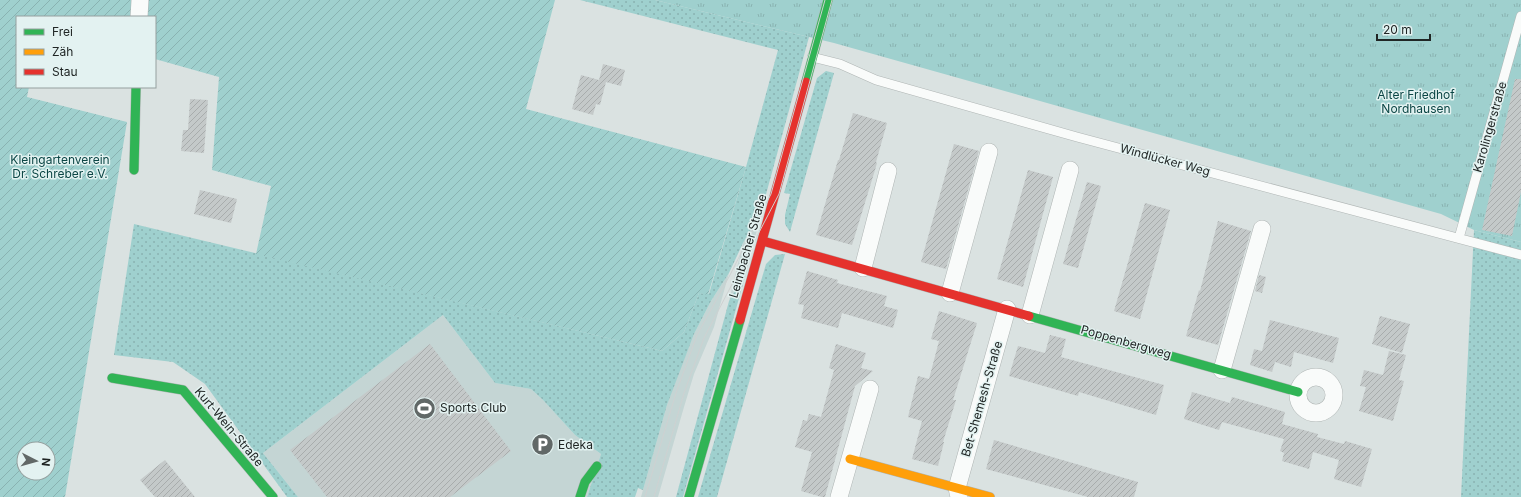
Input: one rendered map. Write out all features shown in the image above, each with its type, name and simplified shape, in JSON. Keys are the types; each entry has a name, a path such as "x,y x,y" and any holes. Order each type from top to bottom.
{"street":[{"path":"139,16 140,0"},
{"name":"Leimbacher Straße","path":"689,497 763,240 828,0"},
{"path":"134,170 136,88"},
{"path":"950,294 989,152"},
{"path":"1030,315 1070,170"},
{"path":"862,268 888,171"},
{"path":"1222,370 1262,229"},
{"name":"Poppenbergweg","path":"763,240 1298,392"},
{"name":"Bet-Shemesh-Straße","path":"954,494 1007,309"},
{"name":"Kurt-Wein-Straße","path":"112,378 183,390 273,497"},
{"path":"839,497 870,389"},
{"path":"850,459 954,494 990,497"},
{"path":"580,497 585,482 597,466"}],"lane":[{"name":"Karolingerstraße","path":"1459,238 1521,16"},
{"name":"Windlücker Weg","path":"812,57 840,64 876,80 1077,137 1521,255"}],"shaded area":[{"path":"762,209 747,270 729,301 743,243"},
{"path":"729,273 714,327 694,374 658,497 641,497 667,405 679,371 694,334 711,301"},
{"path":"443,315 495,383 531,389 575,435 601,454 587,497 298,497 263,453"}],"green space":[{"name":"Kleingartenverein Dr. Schreber e.V.","path":"0,0 555,0 526,109 746,167 708,295 699,293 684,332 662,351 256,254 271,186 212,170 219,77 156,59 156,16 16,16 16,88 29,88 27,97 127,122 65,497 0,497"},
{"path":"580,0 655,0 809,37 762,209 743,243 729,273 711,301 694,334 667,405 643,490 638,488 635,497 587,497 601,454 575,435 531,389 495,383 443,315 263,453 298,497 287,497 205,384 173,362 114,355 134,224 662,351 684,332 699,293 709,294 778,50"},
{"name":"Alter Friedhof Nordhausen","path":"655,0 1521,0 1521,242 1474,230 1441,214 834,43"},
{"path":"826,71 834,73 790,232 785,224 785,215 790,194 784,193 817,78"},
{"path":"1474,230 1521,242 1521,497 1461,497"},
{"path":"785,254 717,497 698,497 766,264 775,255"},
{"path":"747,270 683,497 676,497 729,301"}],"building":[{"path":"603,64 625,70 621,86 606,82 600,105 596,104 593,115 572,109 581,75 599,80"},
{"path":"1515,79 1521,79 1521,192 1512,236 1482,230"},
{"path":"190,99 208,100 204,153 181,151 183,130 188,130"},
{"path":"853,113 887,123 875,170 852,245 816,235"},
{"path":"954,144 979,151 946,269 921,262"},
{"path":"1028,170 1053,177 1023,287 997,279"},
{"path":"1087,182 1101,186 1078,268 1063,264"},
{"path":"200,190 237,199 231,223 194,214"},
{"path":"1145,203 1170,210 1140,319 1114,311"},
{"path":"1218,221 1251,231 1218,345 1186,336 1199,290 1200,291"},
{"path":"807,271 838,280 837,283 887,296 884,306 898,310 893,328 842,313 838,328 801,318 804,305 798,304"},
{"path":"1259,275 1266,277 1262,293 1255,291"},
{"path":"939,311 977,323 953,400 956,400 943,442 938,466 912,459 922,421 908,417 918,376 929,379 939,341 931,339"},
{"path":"1380,316 1410,324 1402,353 1372,344"},
{"path":"1270,320 1339,338 1333,363 1294,352 1291,367 1275,362 1272,372 1250,365 1254,349 1262,351"},
{"path":"1050,335 1066,339 1061,357 1164,385 1156,415 1079,392 1078,396 1009,376 1018,346 1045,353"},
{"path":"430,344 511,451 450,497 327,497 290,450"},
{"path":"836,344 866,353 861,368 873,371 855,386 825,497 822,497 801,491 812,452 795,447 803,420 807,421 809,414 821,417 834,370 829,368"},
{"path":"1389,351 1406,355 1399,380 1404,381 1393,421 1359,411 1366,387 1360,386 1364,370 1383,375"},
{"path":"1192,392 1230,403 1232,397 1285,412 1282,424 1318,434 1317,437 1344,444 1345,441 1372,449 1361,487 1334,479 1339,460 1313,452 1309,469 1282,461 1284,453 1280,451 1284,439 1222,422 1219,430 1184,419"},
{"path":"994,440 1138,482 1134,497 1088,497 986,469"},
{"path":"165,460 195,497 155,497 140,480"}],"tram line":[{"path":"645,497 676,393 697,335 730,275 771,194 825,0"},
{"path":"654,497 684,393 704,338 779,194 832,0"}],"traffic: fast":[{"path":"806,82 828,0"},
{"path":"134,170 136,88"},
{"path":"1029,316 1298,392"},
{"path":"689,497 740,320"},
{"path":"112,378 183,390 273,497"},
{"path":"580,497 585,482 597,466"}],"traffic: slow":[{"path":"850,459 990,497"}],"traffic: jam":[{"path":"740,320 806,82"},
{"path":"763,241 1029,316"}],"place":[{"name":"Sports Club","path":"425,408"},
{"name":"Edeka","path":"543,445"}]}
